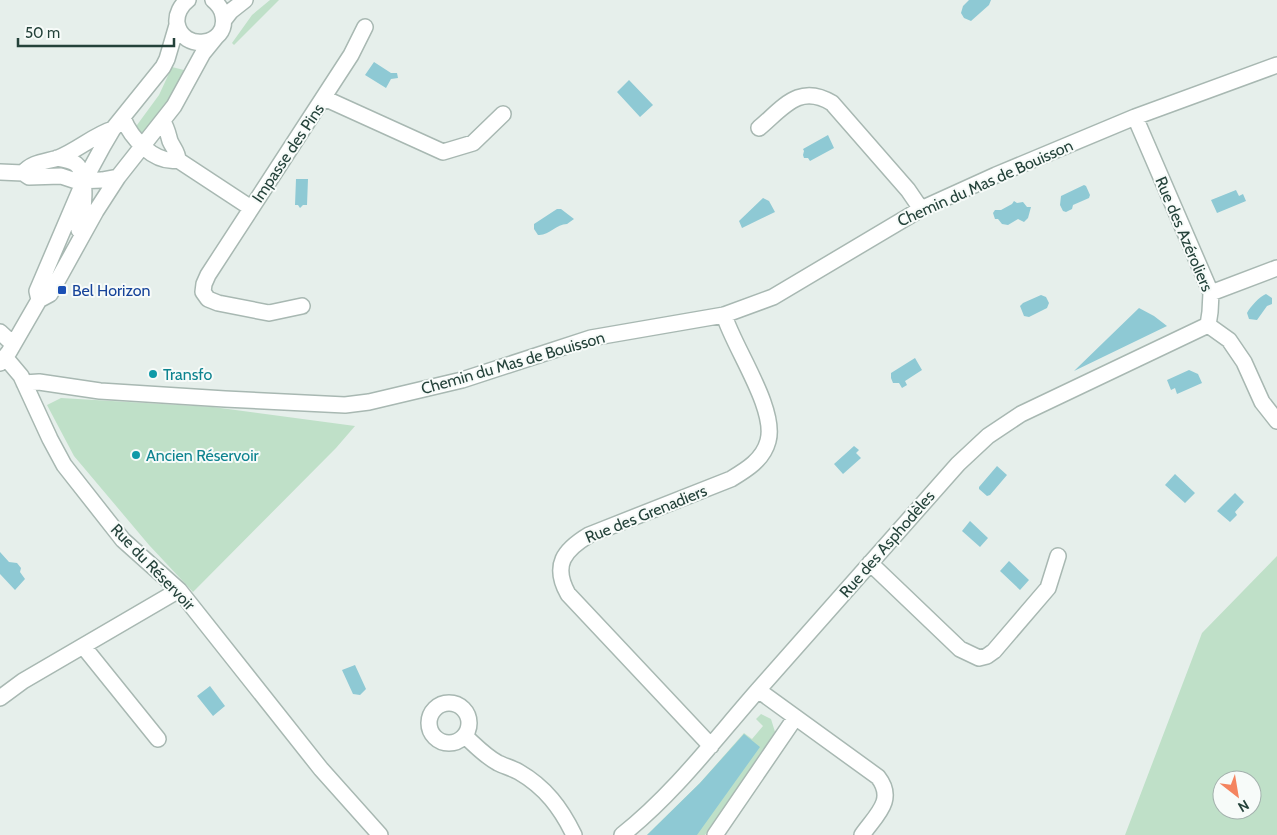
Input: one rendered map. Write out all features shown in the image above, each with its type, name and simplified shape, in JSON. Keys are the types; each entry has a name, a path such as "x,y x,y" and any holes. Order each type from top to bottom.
{"street":[{"path":"39,300 37,291 84,181 118,124 163,67 170,52 177,13 188,0"},
{"path":"213,0 220,8 224,20"},
{"path":"6,354 39,300 50,294 73,251 118,177 174,106 203,54 222,30 224,20 231,11 245,0"},
{"path":"177,13 184,36 191,41 204,43 216,37"},
{"name":"Impasse des Pins","path":"302,306 269,313 218,303 208,299 203,292 204,284 351,55 365,27"},
{"name":"Chemin du Mas de Bouisson","path":"24,384 39,382 100,391 345,405 370,402 462,380 590,338 724,315 773,298 920,209 996,174 1135,117 1277,65"},
{"path":"759,128 797,97 812,94 822,97 832,103 908,190 920,209"},
{"name":"Impasse des Pins","path":"324,98 443,152 473,143 503,114"},
{"name":"Rue des Azéroliers","path":"1135,117 1211,293 1208,325"},
{"path":"163,122 171,142 178,153 178,160"},
{"path":"118,124 143,147"},
{"path":"23,173 28,166 57,158 73,151 118,124"},
{"name":"Impasse des Pins","path":"143,147 154,155 172,161 178,160 252,208"},
{"path":"57,158 76,164 80,168 84,181 83,216 73,251"},
{"path":"0,172 23,173 29,177 61,176 76,181 118,177"},
{"path":"1211,293 1277,268"},
{"name":"Rue des Grenadiers","path":"711,746 568,594 562,581 561,564 570,548 589,535 731,479 747,470 759,458 768,441 769,422 764,404 724,315"},
{"path":"1208,325 1234,347 1244,362 1262,402 1277,421"},
{"name":"Rue des Asphodèles","path":"622,835 683,778 758,690 958,464 988,436 1021,414 1208,325"},
{"name":"Rue du Réservoir","path":"0,332 6,354 24,384 64,464 123,540 179,590 315,762 380,835"},
{"path":"870,563 960,649 979,658 987,656 994,651 1048,588 1058,556"},
{"path":"0,698 23,681 179,590"},
{"path":"83,646 158,739"},
{"path":"758,690 878,777 884,784 886,793 884,802 862,835"},
{"path":"715,835 795,718"},
{"path":"465,736 497,762 517,771 546,792 559,808 574,835"}],"green space":[{"path":"270,0 279,0 234,45 232,43 252,15"},
{"path":"172,67 188,71 181,84 143,136 136,129 137,125 159,95"},
{"path":"61,398 213,407 355,426 336,448 193,592 149,545 74,456 47,405"},
{"path":"1277,556 1277,835 1125,835 1202,633"},
{"path":"761,714 771,719 775,732 705,835 647,835 700,783 744,733 752,739 763,726 756,719"}],"water":[{"path":"969,0 991,0 989,5 971,21 964,18 961,13 963,6"},
{"path":"374,62 391,73 397,73 398,78 391,79 386,88 365,75"},
{"path":"629,80 653,105 640,117 617,92"},
{"path":"828,135 834,148 810,161 808,158 804,158 803,149"},
{"path":"296,179 308,179 307,205 303,205 300,208 298,205 295,205"},
{"path":"1084,185 1090,195 1089,198 1073,205 1072,209 1066,212 1063,211 1060,205 1061,196"},
{"path":"1236,190 1239,196 1243,194 1246,201 1217,213 1211,200"},
{"path":"763,198 769,201 775,212 742,228 739,221"},
{"path":"1014,201 1017,203 1023,202 1027,207 1031,207 1028,218 1024,222 1018,219 1008,225 1002,224 998,219 995,219 993,213 995,210 1001,210"},
{"path":"557,209 561,209 574,219 546,234 538,235 534,229 534,224"},
{"path":"1266,294 1272,298 1272,304 1267,306 1257,320 1249,319 1248,311 1258,299"},
{"path":"1041,295 1046,297 1049,303 1047,308 1029,317 1024,316 1020,306"},
{"path":"1139,308 1167,326 1074,371"},
{"path":"915,358 922,370 905,381 907,385 902,388 899,383 893,383 891,373"},
{"path":"1189,370 1198,374 1202,383 1177,394 1175,388 1171,390 1167,380"},
{"path":"854,446 859,450 856,453 861,458 843,474 834,464"},
{"path":"997,466 1007,475 987,496 979,487"},
{"path":"1175,474 1195,493 1185,503 1165,485"},
{"path":"1235,493 1244,502 1235,512 1237,515 1230,522 1217,511"},
{"path":"970,521 988,538 980,547 962,531"},
{"path":"0,552 9,562 17,563 21,568 20,572 25,579 15,590 0,574"},
{"path":"1009,561 1029,580 1020,590 1000,571"},
{"path":"355,665 366,689 360,695 353,694 342,670"},
{"path":"210,686 225,706 213,716 197,696"},
{"path":"744,734 760,747 697,835 647,835 700,783"}],"place":[{"name":"Bel Horizon","path":"62,290"},
{"name":"Transfo","path":"153,374"},
{"name":"Ancien Réservoir","path":"136,455"}]}
